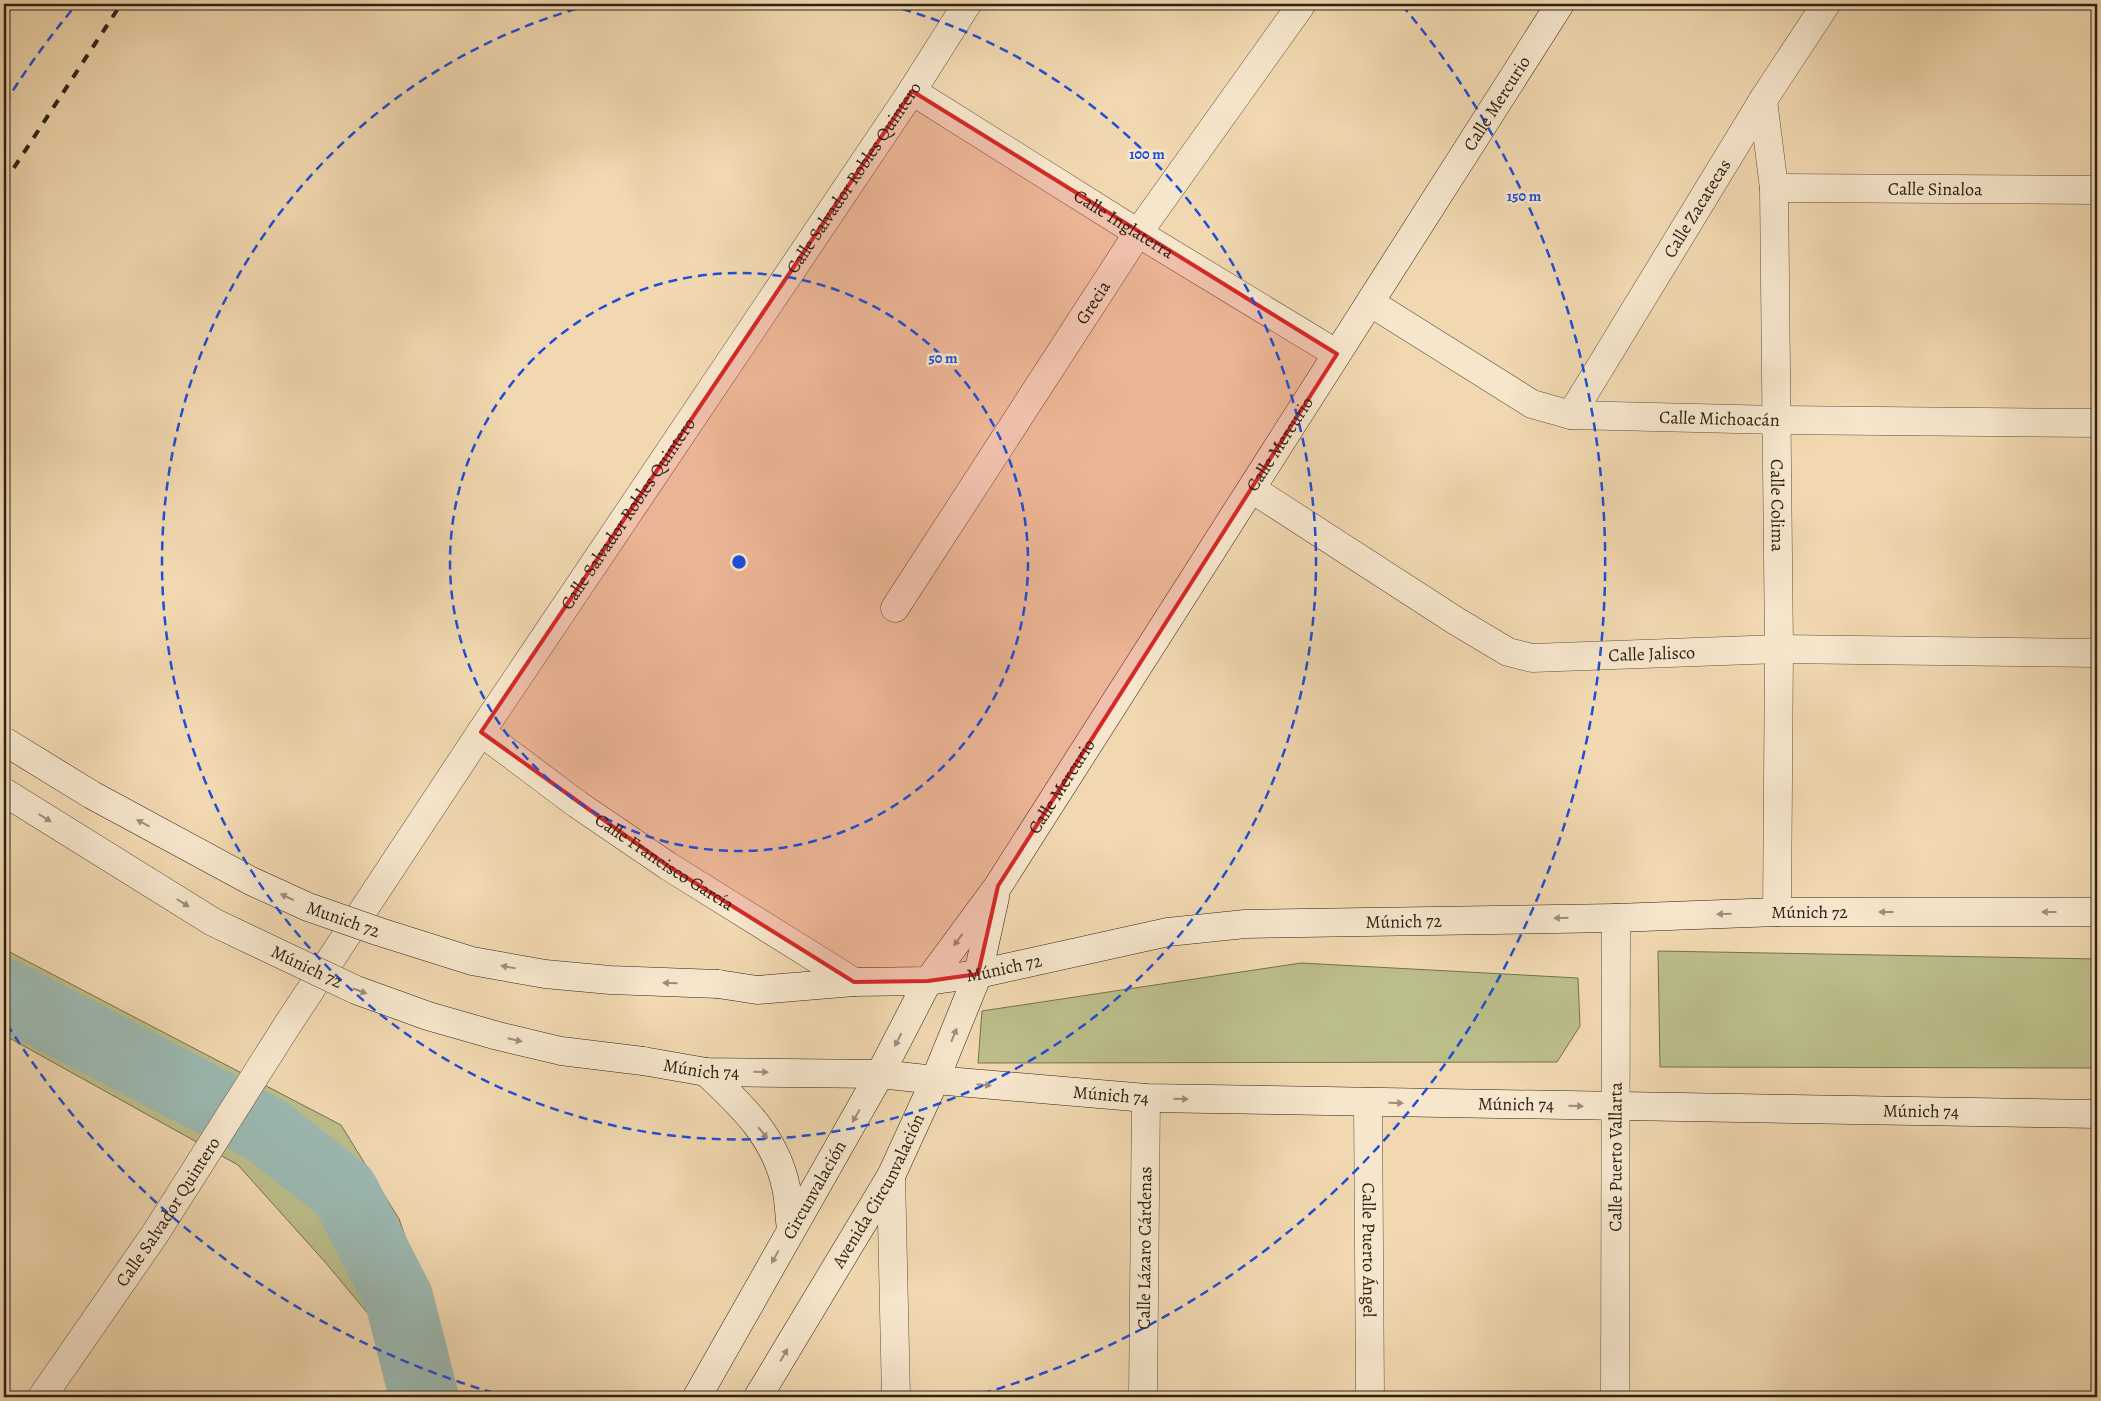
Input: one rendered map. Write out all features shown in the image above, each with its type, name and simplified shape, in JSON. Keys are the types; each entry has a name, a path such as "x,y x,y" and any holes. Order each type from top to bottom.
{"street":[{"name":"Calle Salvador Robles Quintero","path":"288,1024 481,732 912,91 967,4"},
{"name":"Calle Mercurio","path":"928,981 998,886 1560,4"},
{"name":"Calle Zacatecas","path":"1571,415 1763,100 1826,4"},
{"name":"Grecia","path":"895,608 1138,233 1301,5"},
{"name":"Calle Inglaterra","path":"912,91 1138,233 1337,354"},
{"name":"Calle Colima","path":"1763,100 1774,188 1779,649 1777,912"},
{"name":"Calle Sinaloa","path":"1774,188 2097,190"},
{"name":"Calle Michoacán","path":"1371,303 1532,404 1571,415 1778,420 2097,423"},
{"name":"Calle Jalisco","path":"1252,489 1456,621 1508,652 1532,658 1779,649 2097,652"},
{"name":"Calle Francisco García","path":"481,732 576,804 653,856 854,982"},
{"name":"Munich 72","path":"4,741 92,795 251,881 308,907 380,932 472,961 546,974 610,980 718,984"},
{"name":"Múnich 72","path":"4,792 213,922 356,990 428,1016 498,1036 560,1051 643,1061"},
{"name":"Calle Mercurio","path":"978,974 998,886"},
{"name":"Múnich 72","path":"718,984 756,990 854,982 928,981 978,974 1168,932 1245,924 1616,918 1777,912 2097,912"},
{"name":"Calle Puerto Vallarta","path":"1615,1397 1616,918"},
{"name":"Avenida Circunvalación","path":"758,1397 891,1176 936,1080 978,974"},
{"name":"Circunvalación","path":"697,1397 880,1074 928,981"},
{"name":"Calle Salvador Quintero","path":"42,1397 155,1234 288,1024"},
{"name":"Múnich 74","path":"643,1061 706,1072 880,1074 1146,1098 2097,1114"},
{"path":"706,1072 740,1105 770,1141 786,1186 791,1229"},
{"name":"Calle Lázaro Cárdenas","path":"1143,1397 1146,1098"},
{"name":"Calle Puerto Ángel","path":"1368,1102 1370,1397"},
{"path":"891,1176 896,1397"}],"highlighted area":[{"path":"912,91 1337,354 998,886 978,974 928,981 854,982 668,866 481,732"}],"green space":[{"path":"4,949 341,1125 399,1219 446,1354 456,1397 397,1397 375,1322 325,1262 238,1165 4,1035"},
{"path":"1658,951 2097,959 2097,1068 1660,1067"},
{"path":"1301,963 1578,978 1580,1026 1557,1062 978,1063 982,1011"}],"waterway":[{"path":"4,993 266,1130 344,1191 399,1299 424,1397"}],"railway":[{"path":"4,183 121,4"}]}
